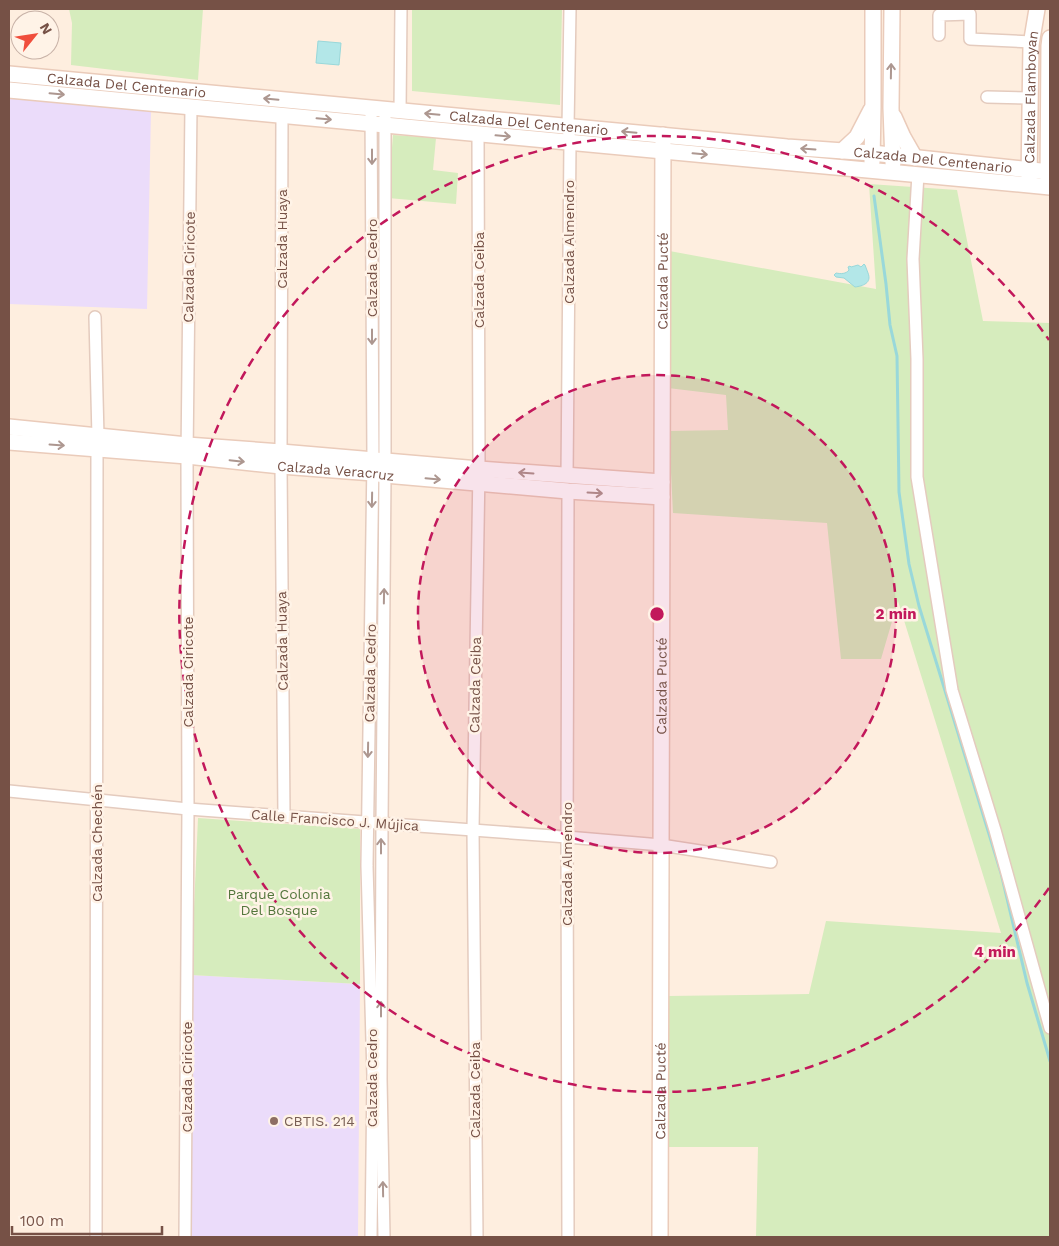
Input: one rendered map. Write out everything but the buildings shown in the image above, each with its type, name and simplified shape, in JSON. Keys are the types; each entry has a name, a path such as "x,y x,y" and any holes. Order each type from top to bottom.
{"main road":[{"path":"872,170 873,9"},
{"path":"892,9 891,108 893,172"},
{"name":"Calzada Flamboyan","path":"1029,177 1032,42 1036,9"},
{"path":"873,31 892,31"},
{"name":"Calzada Flamboyan","path":"1049,179 1050,38"},
{"name":"Calzada Del Centenario","path":"9,74 568,127 663,143 872,170 918,174 1029,177"},
{"name":"Calzada Del Centenario","path":"9,90 570,142 787,147 872,153 1049,179"},
{"path":"842,151 857,136 873,106"},
{"path":"891,108 903,137 915,158"},
{"name":"Calzada Pucté","path":"660,1237 663,143"},
{"name":"Calzada Veracruz","path":"9,427 98,442 478,476 568,491 662,490"},
{"name":"Calzada Veracruz","path":"9,442 98,442"},
{"name":"Calzada Veracruz","path":"478,476 567,476 662,490"}],"street":[{"name":"Calzada Cedro","path":"384,1237 381,1079 382,823 378,124 386,110 402,9"},
{"name":"Calzada Almendro","path":"567,476 570,9"},
{"path":"939,35 939,15 970,14 970,40 1032,42"},
{"path":"987,96 1030,98"},
{"name":"Calzada Ciricote","path":"186,1237 187,451 191,107"},
{"name":"Calzada Huaya","path":"282,115 281,459 284,816"},
{"name":"Calzada Ceiba","path":"477,1237 473,830 478,476 478,134"},
{"path":"918,174 913,259 919,486 952,690 1050,1028"},
{"name":"Calzada Chechén","path":"95,317 98,442 96,1237"},
{"name":"Calzada Cedro","path":"371,1237 373,1076 367,822 379,467"},
{"name":"Calzada Almendro","path":"568,491 568,1237"},
{"name":"Calle Francisco J. Mújica","path":"9,791 188,809 661,845 771,862"}],"shaded area":[{"path":"9,98 151,111 147,309 9,304"},
{"name":"CBTIS. 214","path":"191,975 360,984 358,1237 190,1237"}],"green space":[{"path":"69,9 203,9 198,80 71,65 72,23"},
{"path":"412,9 562,9 560,105 412,91"},
{"path":"393,135 436,138 433,170 458,173 456,204 388,198"},
{"path":"869,184 957,190 983,321 1050,323 1050,1237 756,1237 758,1147 667,1147 668,996 809,994 826,921 1001,933 898,601 881,659 841,659 827,523 673,513 669,431 728,430 726,395 668,388 664,250 876,289"},
{"name":"Parque Colonia Del Bosque","path":"198,818 360,829 360,984 191,975"}],"water":[{"path":"318,41 341,43 339,65 316,63"},
{"path":"864,264 869,279 868,282 861,286 855,287 844,278 834,275 846,272 850,266 858,265 861,267"}],"waterway":[{"path":"874,196 890,325 897,356 899,492 909,564 919,606 1001,873 1027,983 1050,1061"}],"place":[{"name":"CBTIS. 214","path":"274,1121"}]}
